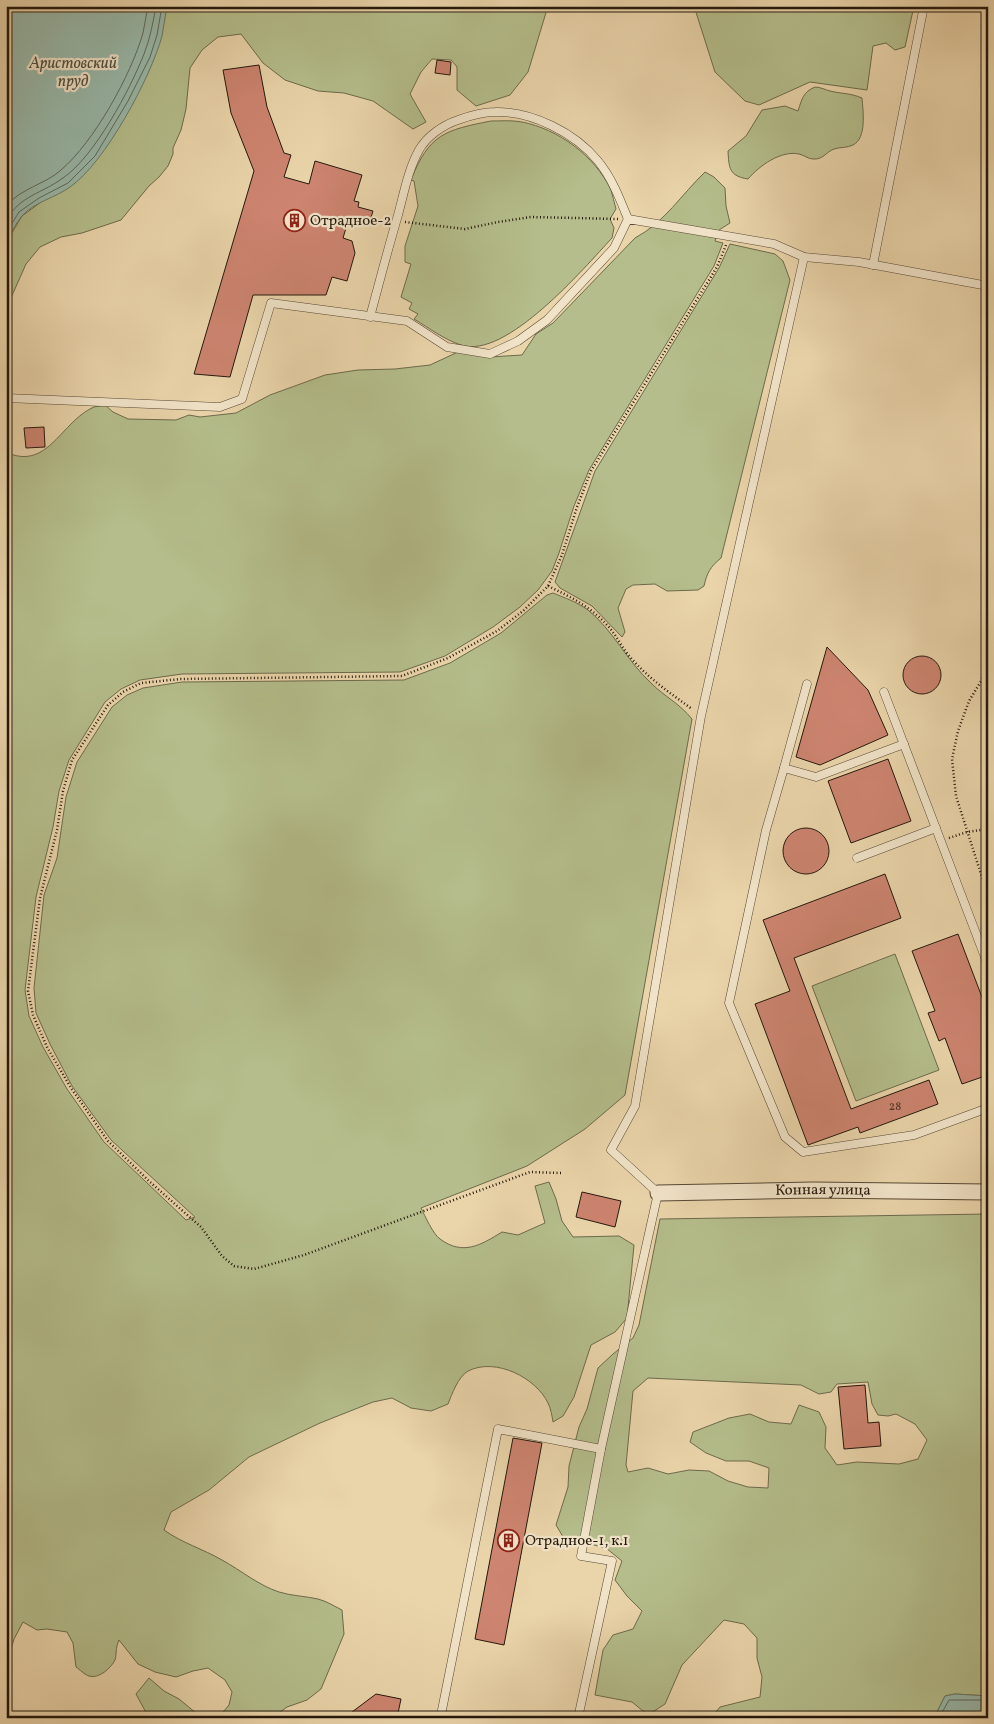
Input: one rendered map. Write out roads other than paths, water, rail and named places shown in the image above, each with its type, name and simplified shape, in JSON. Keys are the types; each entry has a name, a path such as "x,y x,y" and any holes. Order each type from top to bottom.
{"street":[{"name":"Конная улица","path":"658,1193 813,1190 988,1192"}],"lane":[{"path":"873,264 924,6"},
{"path":"6,398 220,407 242,399 271,303 370,317 407,321 447,347 490,354 518,341 547,320 614,248 628,219 615,188 599,162 578,142 551,126 522,115 494,112 450,122 433,133 420,148 409,174 370,317"},
{"path":"628,219 774,244 804,257 873,264 988,286"},
{"path":"578,1718 612,1561 581,1556 601,1449 658,1193 611,1150 635,1106 701,716 804,257"},
{"path":"807,684 766,830 729,1002 785,1137 803,1152 914,1135 988,1108"},
{"path":"884,692 988,965"},
{"path":"784,768 816,777 904,744"},
{"path":"857,858 936,828"},
{"path":"442,1710 498,1429 601,1449"}],"water":[{"name":"Аристовский пруд","path":"17,6 167,6 162,36 148,74 112,139 84,175 70,187 27,211 17,222 6,243 6,23 8,16"},
{"path":"955,1694 988,1696 988,1718 934,1718 945,1696"}],"place":[{"name":"Отрадное-2","path":"294,221"},
{"name":"Отрадное-1, к.1","path":"509,1541"}]}
